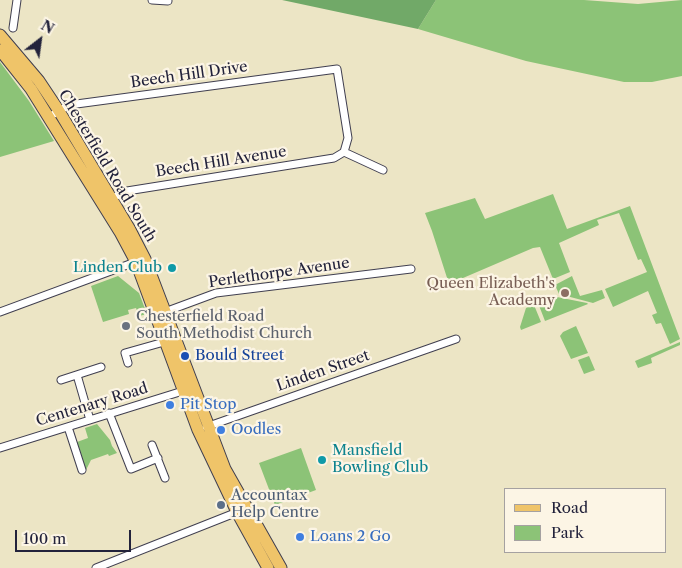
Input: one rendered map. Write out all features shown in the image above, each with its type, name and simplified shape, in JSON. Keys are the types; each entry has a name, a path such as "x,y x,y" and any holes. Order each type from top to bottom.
{"main road":[{"name":"Chesterfield Road South","path":"0,36 39,81 54,114"},
{"name":"Chesterfield Road South","path":"0,50 80,148 140,261 187,390 268,568"},
{"name":"Chesterfield Road South","path":"159,314 164,342 187,390"},
{"name":"Chesterfield Road South","path":"242,510 281,568"}],"street":[{"path":"13,28 17,0"},
{"path":"152,0 168,1"},
{"name":"Beech Hill Drive","path":"54,114 70,105 337,69 348,138 344,152"},
{"path":"344,152 384,170"},
{"name":"Beech Hill Avenue","path":"108,200 127,191 334,158 344,152"},
{"path":"0,312 140,261"},
{"name":"Perlethorpe Avenue","path":"159,314 216,293 411,269"},
{"name":"Linden Street","path":"203,428 456,339"},
{"path":"128,363 125,353 164,342"},
{"path":"61,380 101,367"},
{"path":"77,375 90,420"},
{"name":"Centenary Road","path":"0,448 187,390"},
{"path":"109,413 131,469 158,458"},
{"path":"68,427 82,470"},
{"path":"152,445 165,478"},
{"path":"96,568 242,510"}],"green space":[{"path":"282,0 436,0 418,29"},
{"path":"436,0 584,0 638,4 682,0 682,76 652,82 624,82 526,61 418,29"},
{"path":"0,62 29,101 54,141 0,157"},
{"path":"553,194 567,229 630,206 680,339 670,344 661,323 656,324 652,315 657,313 648,291 613,307 605,289 647,272 641,259 638,260 619,213 597,220 599,225 559,243 570,272 553,279 540,247 533,248 449,284 425,213 475,198 485,219"},
{"path":"118,276 139,293 147,314 139,316 136,308 128,310 129,314 103,322 91,286"},
{"path":"572,276 580,296 602,290 605,298 593,303 559,294 555,285"},
{"path":"557,297 588,304 545,321 538,303"},
{"path":"534,305 541,322 521,330 520,327 526,308"},
{"path":"576,326 588,353 571,359 560,336 563,332"},
{"path":"680,342 680,345 651,358 652,363 638,368 635,361"},
{"path":"589,356 595,370 584,374 578,360"},
{"path":"97,424 110,440 117,453 91,460 86,470 77,442 88,438 85,428"},
{"path":"301,448 316,490 275,505 259,463"}],"place":[{"name":"Linden Club","path":"172,268"},
{"name":"Queen Elizabeth's Academy","path":"565,293"},
{"name":"Chesterfield Road South Methodist Church","path":"126,326"},
{"name":"Bould Street","path":"185,356"},
{"name":"Pit Stop","path":"170,405"},
{"name":"Oodles","path":"221,430"},
{"name":"Mansfield Bowling Club","path":"322,460"},
{"name":"Accountax Help Centre","path":"221,505"},
{"name":"Loans 2 Go","path":"300,537"}]}
